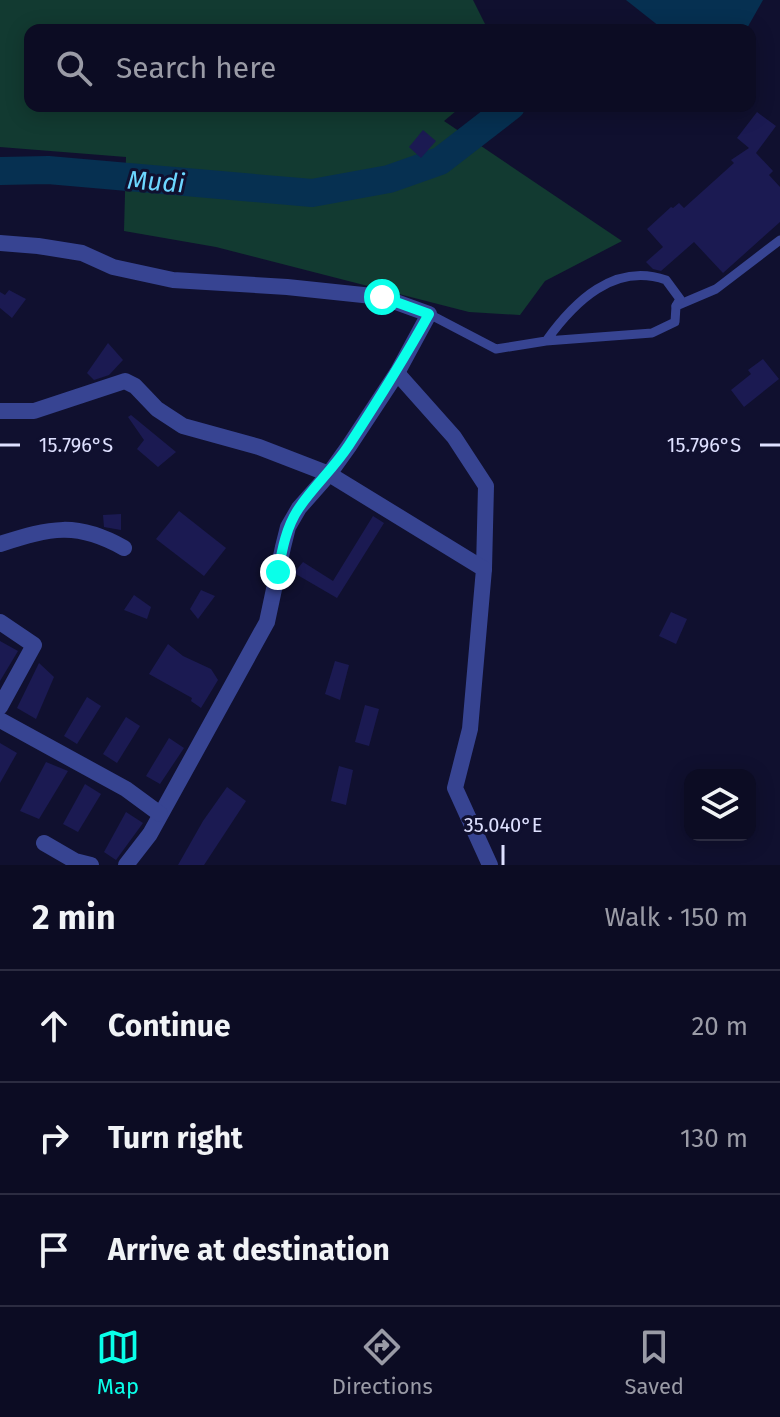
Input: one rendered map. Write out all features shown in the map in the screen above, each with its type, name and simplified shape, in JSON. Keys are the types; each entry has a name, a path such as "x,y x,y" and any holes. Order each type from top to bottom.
{"street":[{"path":"0,243 82,253 113,267 173,280 382,297 429,314 397,373 329,474 299,508 288,527 267,622 150,834 126,865"},
{"path":"397,373 454,437 486,486 484,569 470,729 455,788 490,865"},
{"path":"0,411 34,411 125,381 135,386 157,409 183,426 259,447 329,474 484,569"},
{"path":"0,544 29,535 74,529 101,535 124,548"},
{"path":"0,622 34,645 0,707"},
{"path":"0,720 126,789 160,814"},
{"path":"44,843 75,861 91,865"}],"lane":[{"path":"676,306 716,289 780,240"},
{"path":"429,314 496,349 546,341 652,333 675,322 676,306 680,299 666,280 638,274 606,284 582,298 546,341"}],"green space":[{"path":"0,0 473,0 485,24 24,24 24,112 455,112 444,121 622,241 545,281 520,315 469,312 216,247 124,231 126,157 0,147"}],"water":[{"path":"626,0 763,0 749,24 656,24"}],"building":[{"path":"757,112 776,126 756,153 773,171 769,175 780,187 780,222 723,273 694,242 661,271 653,269 646,262 663,247 647,229 671,207 679,203 684,208 734,163 731,160 749,148 737,138"},
{"path":"423,130 436,141 421,158 409,147"},
{"path":"9,290 26,299 12,318 0,308 0,292 5,295"},
{"path":"108,343 123,360 109,375 94,380 87,373"},
{"path":"763,359 779,379 744,407 731,390 751,374 748,370"},
{"path":"131,415 176,452 158,467 137,449 144,440 128,417"},
{"path":"179,511 226,548 204,576 156,539"},
{"path":"121,514 121,530 104,527 103,515"},
{"path":"373,516 384,523 337,598 294,573 303,562 333,581"},
{"path":"201,590 215,596 198,619 190,609"},
{"path":"134,595 151,607 147,619 124,610"},
{"path":"671,612 687,619 676,644 659,636"},
{"path":"0,641 18,651 0,681"},
{"path":"168,644 183,656 211,669 218,680 201,708 191,701 192,698 149,674"},
{"path":"335,661 349,665 340,700 325,694"},
{"path":"39,663 54,677 36,719 17,708"},
{"path":"87,697 101,706 77,744 64,736"},
{"path":"365,705 379,709 369,746 355,742"},
{"path":"126,717 140,726 117,763 103,754"},
{"path":"169,738 184,748 160,784 146,776"},
{"path":"0,743 17,753 0,783"},
{"path":"46,762 68,771 39,819 20,811"},
{"path":"339,766 353,770 346,805 331,801"},
{"path":"85,784 101,794 78,832 63,824"},
{"path":"227,787 246,801 204,865 178,865 203,821"},
{"path":"126,812 143,823 116,860 104,852"}],"waterway":[{"name":"Mudi","path":"0,171 48,170 312,193 389,179 440,161 503,112"}],"route":[{"path":"278,572 288,527 299,508 349,446 397,373 429,314 382,297"}]}
